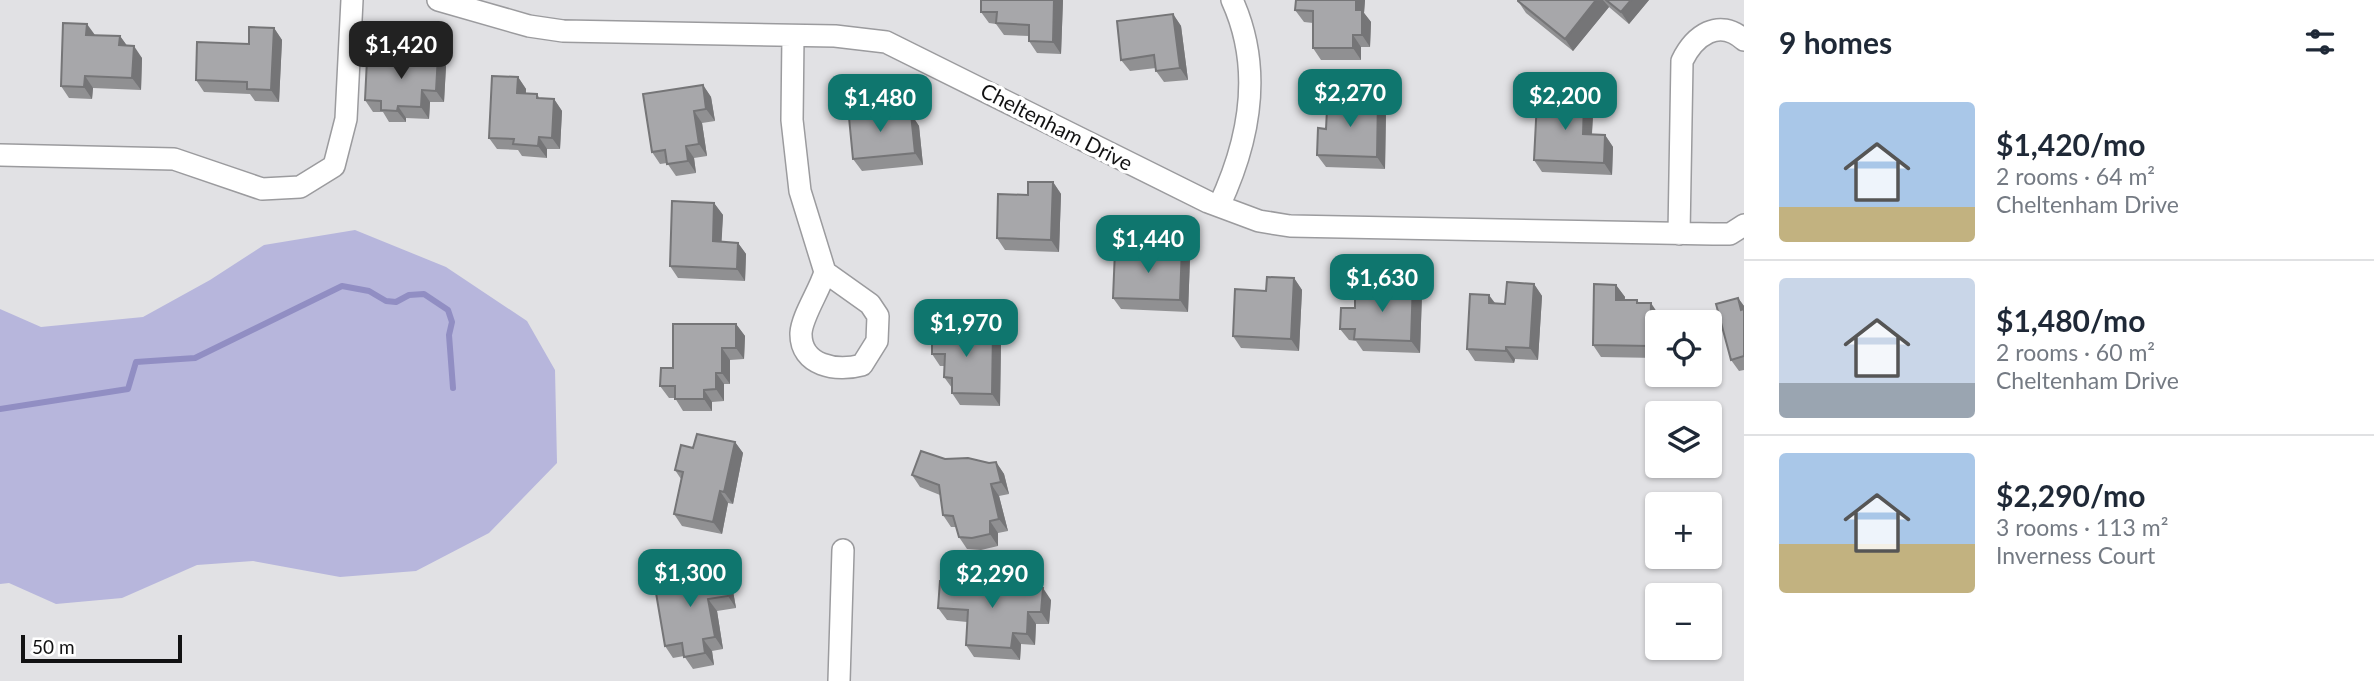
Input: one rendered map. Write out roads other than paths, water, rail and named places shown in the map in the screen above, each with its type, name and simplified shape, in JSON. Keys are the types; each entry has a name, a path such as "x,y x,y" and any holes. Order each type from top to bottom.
{"street":[{"path":"0,155 174,159 262,189 300,187 334,166 346,119 352,0"},
{"name":"Cheltenham Drive","path":"438,0 529,26 563,31 846,37 886,43 1219,206 1259,221 1290,226 1679,234 1730,234 1744,225"},
{"path":"1219,206 1240,153 1250,98 1248,47 1231,0"},
{"path":"1679,234 1682,61 1690,43 1706,31 1721,30 1744,40"},
{"path":"793,36 792,120 800,191 825,272 870,304 878,316 877,341 862,365 850,368 816,363 806,352 801,332 825,272"},
{"path":"839,681 843,550"}],"waterway":[{"path":"0,409 128,389 136,362 195,358 342,286 369,291 386,301 396,302 409,295 424,294 448,310 452,322 449,335 453,388"}]}
